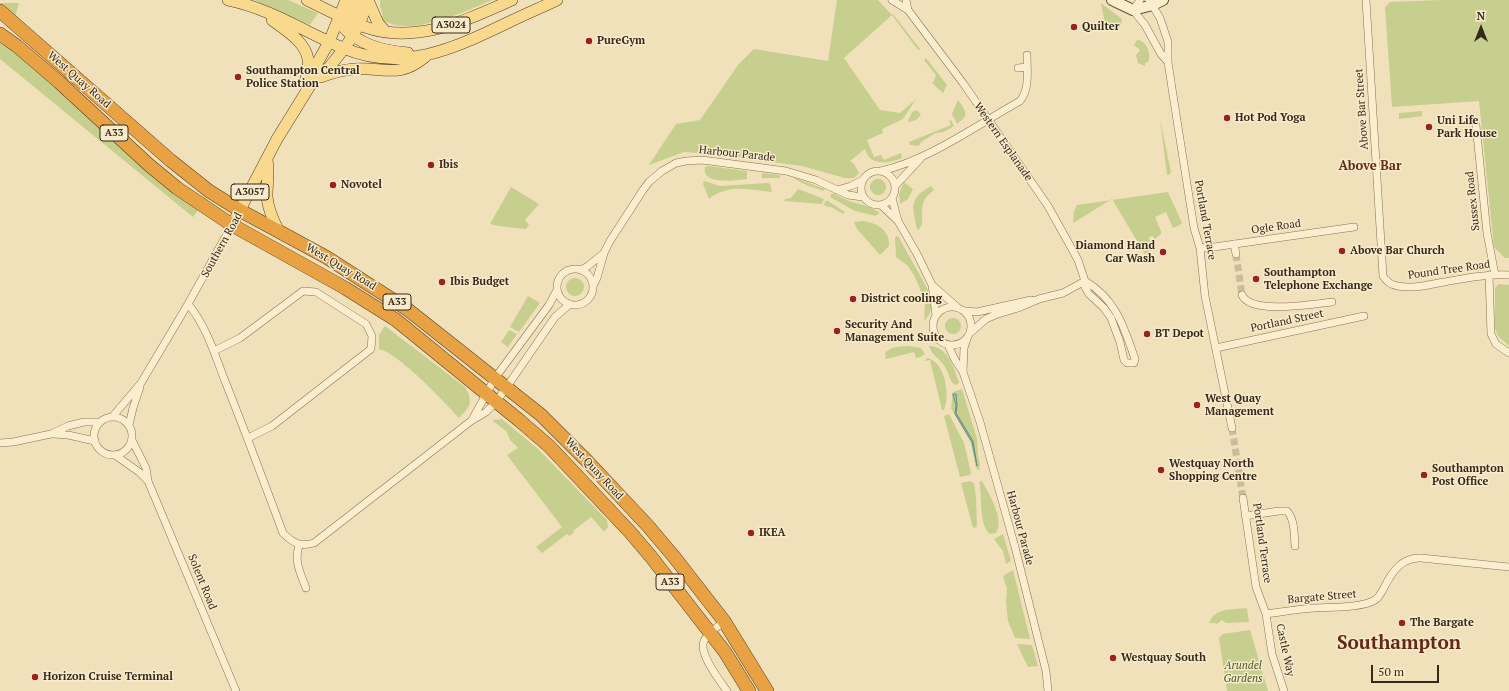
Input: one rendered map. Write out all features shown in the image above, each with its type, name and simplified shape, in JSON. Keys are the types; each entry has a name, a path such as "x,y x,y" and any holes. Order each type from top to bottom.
{"highway":[{"name":"West Quay Road","path":"0,12 170,160 209,191 241,211 326,257 407,309 507,387 540,415 588,462 648,526 709,600 724,621 767,691"},
{"name":"West Quay Road","path":"0,34 17,46 59,82 149,165 177,188 232,225 345,288 396,320 492,397 549,446 630,532 652,558 725,652 749,691"}],"main road":[{"name":"A3024","path":"228,0 256,9 299,27 344,49 366,56 391,59 405,59 429,55 475,38 557,0"},
{"name":"A3024","path":"307,0 344,21 385,31 404,33 434,30 449,26 512,0"},
{"name":"A3057","path":"329,42 344,21 346,0"},
{"path":"356,0 344,21 352,36 368,45 381,49 429,55"},
{"path":"368,0 378,23 385,31"},
{"name":"A3057","path":"359,25 366,10 368,0"},
{"path":"256,9 290,34 303,47 308,60 304,94"},
{"name":"Southern Road","path":"232,225 241,211 277,139 304,94 311,84 321,77 344,49 359,25"},
{"name":"Southern Road","path":"311,84 315,67 329,42"},
{"path":"321,77 336,72 353,69 399,71 408,69 429,55"},
{"path":"268,159 268,203 278,230"}],"street":[{"name":"Western Esplanade","path":"892,0 908,10 988,119 1048,206 1078,260 1085,282 1085,287 1089,294 1112,318 1124,360 1127,363 1134,363 1136,359 1119,316 1108,300 1096,288 1085,282"},
{"name":"Western Esplanade","path":"906,0 908,10"},
{"name":"Portland Terrace","path":"1112,0 1133,10"},
{"name":"Portland Terrace","path":"1125,0 1145,25 1161,54 1168,62"},
{"path":"1133,10 1140,0"},
{"path":"1133,10 1163,0"},
{"name":"Above Bar Street","path":"1366,0 1366,21 1383,276 1392,285"},
{"name":"Portland Terrace","path":"1151,3 1160,18 1168,42 1168,62 1194,228 1200,248 1205,296 1232,428"},
{"path":"892,198 881,205 871,204 863,197 861,185 863,180 872,172 892,169 923,156 1020,100 1024,96 1027,78 1027,55"},
{"path":"1018,68 1027,67"},
{"name":"Sussex Road","path":"1476,126 1492,275 1491,334 1496,344 1509,353"},
{"path":"923,156 895,186 892,198 898,221 917,254 932,285 936,315"},
{"name":"Harbour Parade","path":"593,286 597,278 604,253 610,241 649,182 662,171 676,163 702,160 786,171 816,180 848,195 863,197"},
{"path":"881,171 891,177 895,186"},
{"path":"837,190 851,186 863,180"},
{"path":"881,205 898,221"},
{"name":"Southern Road","path":"113,416 141,383 188,304 232,225"},
{"name":"Ogle Road","path":"1200,248 1354,228"},
{"path":"1234,244 1236,254"},
{"name":"Harbour Parade","path":"581,270 604,253"},
{"path":"188,304 197,314 214,351 283,533 290,540 299,545 306,546 314,543 471,421 486,412 492,397 495,378 549,305 557,290 558,281 564,273 574,269 581,270 589,276 593,286 591,294 585,301 576,304 570,304 562,299 557,290"},
{"name":"Pound Tree Road","path":"1392,285 1404,287 1492,275 1509,275"},
{"path":"964,311 977,312 1022,301 1039,299 1063,293 1085,282"},
{"path":"932,285 957,307 964,311 971,321 969,336"},
{"path":"214,351 240,338 302,291 316,292 366,324 372,336 370,349 272,426 248,438"},
{"path":"1242,294 1247,301 1271,307 1332,302"},
{"path":"957,307 946,308 936,315 933,321 934,333 940,342 948,345 958,345 986,320 995,315 1018,308 1039,299"},
{"path":"471,421 492,397 507,387 555,317 570,304"},
{"name":"Portland Street","path":"1216,348 1364,316"},
{"name":"Harbour Parade","path":"969,336 964,348 964,372 980,422 1015,547 1045,666 1048,691"},
{"name":"Harbour Parade","path":"948,345 955,360 964,372"},
{"name":"Southern Road","path":"129,425 141,383"},
{"path":"113,416 125,420 133,434 132,440 126,450 115,455 102,452 95,441 95,430 100,422 113,416"},
{"path":"0,443 13,442 51,434 76,424 100,422"},
{"path":"51,434 68,435 95,441"},
{"name":"Solent Road","path":"132,440 146,468 148,481 236,691"},
{"name":"Solent Road","path":"115,455 139,472 148,481"},
{"name":"Portland Terrace","path":"1243,498 1256,587 1266,614"},
{"path":"1245,516 1287,511 1291,515 1294,527 1295,546"},
{"path":"299,545 296,554 297,565 306,588"},
{"name":"Bargate Street","path":"1266,614 1293,610 1367,604 1379,598 1394,571 1402,563 1413,558 1509,567"},
{"name":"Castle Way","path":"1266,614 1272,654 1284,691"},
{"path":"724,621 704,641 703,647 705,656 727,691"}],"green space":[{"path":"254,0 288,0 318,13 310,25"},
{"path":"380,0 492,0 452,17 419,25 404,26 390,24 380,17 383,15 380,7"},
{"path":"837,0 878,0 892,15 844,58 880,110 900,113 916,99 903,119 882,129 883,133 867,140 874,157 881,155 884,160 901,153 902,158 886,162 877,162 870,158 865,149 850,161 854,164 859,173 854,178 845,178 802,166 712,154 684,152 649,165 676,124 700,120 738,65 754,49 828,61"},
{"path":"1509,0 1509,258 1505,258 1494,247 1479,101 1392,107 1385,7 1390,2"},
{"path":"19,3 15,17 0,4"},
{"path":"1101,3 1122,19 1121,25 1106,30"},
{"path":"893,14 920,49 918,50 892,15"},
{"path":"1137,40 1143,42 1149,52 1149,59 1148,62 1145,63 1145,66 1138,63 1136,55 1140,50 1134,45"},
{"path":"0,42 34,67 199,209 193,217 0,59"},
{"path":"926,58 947,85 943,93 932,83 936,75 924,60"},
{"path":"958,100 965,110 965,115 964,118 957,124 952,114"},
{"path":"917,110 921,115 916,120 909,122 908,121 912,112"},
{"path":"1422,111 1422,116 1399,119 1399,113"},
{"path":"1160,119 1171,172 1169,175 1167,175"},
{"path":"951,120 954,126 944,132 936,133 921,142 919,146 910,145 909,142 951,125 949,121"},
{"path":"708,166 747,171 747,179 728,181 708,177 705,173 705,167"},
{"path":"762,173 780,175 780,178 762,178"},
{"path":"792,177 825,189 823,191"},
{"path":"875,179 881,179 886,184 884,193 881,195 875,195 870,190 870,184"},
{"path":"704,181 720,186 768,183 770,184 772,192 731,189 716,194 709,199 703,184"},
{"path":"904,182 913,189 908,199 900,204 899,194"},
{"path":"931,186 934,190 927,196 922,207 922,222 918,230 913,209 915,200 923,191"},
{"path":"511,187 539,204 525,220 529,225 526,229 490,224"},
{"path":"798,189 824,199 822,204 784,201 785,199 791,198"},
{"path":"1168,192 1182,223 1173,228 1166,212 1155,217 1161,234 1154,240 1153,236 1149,237 1152,260 1149,261 1113,200"},
{"path":"832,193 849,201 870,207 880,213 875,216 855,211 830,197"},
{"path":"827,200 845,212 843,214 831,207 825,206 824,204"},
{"path":"1110,200 1073,223 1074,211 1077,205"},
{"path":"863,221 882,228 889,240 889,246 880,255 857,229 854,222"},
{"path":"898,236 927,288 931,299 927,300 924,298 914,275 907,265 896,257 895,237"},
{"path":"571,278 579,278 584,283 582,294 579,296 571,296 566,291 566,283"},
{"path":"1498,284 1509,285 1509,346 1498,336 1495,328 1495,288"},
{"path":"528,296 540,303 519,332 510,327"},
{"path":"925,303 931,303 931,308 930,313 924,321"},
{"path":"950,318 956,318 961,323 959,332 956,334 950,334 945,329 945,323"},
{"path":"385,326 465,387 468,392 470,404 459,418 433,390 409,368 387,352 379,349 379,335"},
{"path":"509,330 517,334 508,347 501,342"},
{"path":"908,346 921,348 925,354 916,358 914,352 886,359 885,353 890,349"},
{"path":"929,346 941,350 949,358 959,382 958,384 955,385 951,381 943,364 932,352"},
{"path":"928,358 934,361 943,373 947,396 944,410 942,410 930,360 924,361"},
{"path":"962,389 977,439 980,465 979,470 976,468 971,443 951,408 953,392"},
{"path":"949,414 964,443 971,473 970,475 960,477 944,416"},
{"path":"502,419 538,449 607,520 608,527 604,532 591,517 573,531 574,533 569,536 567,534 542,553 536,547 562,527 507,455 518,448 510,440 507,432 492,420"},
{"path":"970,481 974,483 976,497 977,527 973,528 961,483"},
{"path":"982,481 992,499 999,521 996,533 990,534 986,530 982,517 979,482"},
{"path":"1003,534 1011,561 1006,564 1003,551 994,539"},
{"path":"1013,570 1030,639 1015,638 1008,621 1006,602 1007,589 1003,576"},
{"path":"1247,608 1249,622 1226,623 1222,620 1217,624 1209,623 1215,614 1225,610"},
{"name":"Arundel Gardens","path":"1250,630 1268,691 1227,691 1219,638 1223,634"},
{"path":"1017,644 1032,645 1038,666 1028,667"}],"water":[{"path":"953,394 956,394 957,405 956,413 973,441 977,466 972,442 955,414 956,405"}],"tunnel":[{"path":"1236,254 1242,295"},
{"path":"1232,428 1243,498"}],"place":[{"name":"Quilter","path":"1074,27"},
{"name":"PureGym","path":"589,41"},
{"name":"Southampton Central Police Station","path":"238,77"},
{"name":"Hot Pod Yoga","path":"1227,118"},
{"name":"Uni Life Park House","path":"1429,127"},
{"name":"Ibis","path":"431,165"},
{"name":"Novotel","path":"333,185"},
{"name":"Above Bar Church","path":"1342,251"},
{"name":"Diamond Hand Car Wash","path":"1163,252"},
{"name":"Southampton Telephone Exchange","path":"1256,279"},
{"name":"Ibis Budget","path":"442,282"},
{"name":"District cooling","path":"853,299"},
{"name":"Security And Management Suite","path":"837,331"},
{"name":"BT Depot","path":"1147,334"},
{"name":"West Quay Management","path":"1197,405"},
{"name":"Westquay North Shopping Centre","path":"1161,470"},
{"name":"Southampton Post Office","path":"1424,475"},
{"name":"IKEA","path":"751,533"},
{"name":"The Bargate","path":"1402,623"},
{"name":"Westquay South","path":"1113,658"},
{"name":"Horizon Cruise Terminal","path":"35,677"}],"district":[{"name":"Above Bar","path":"1370,166"},
{"name":"Southampton","path":"1399,644"}]}
